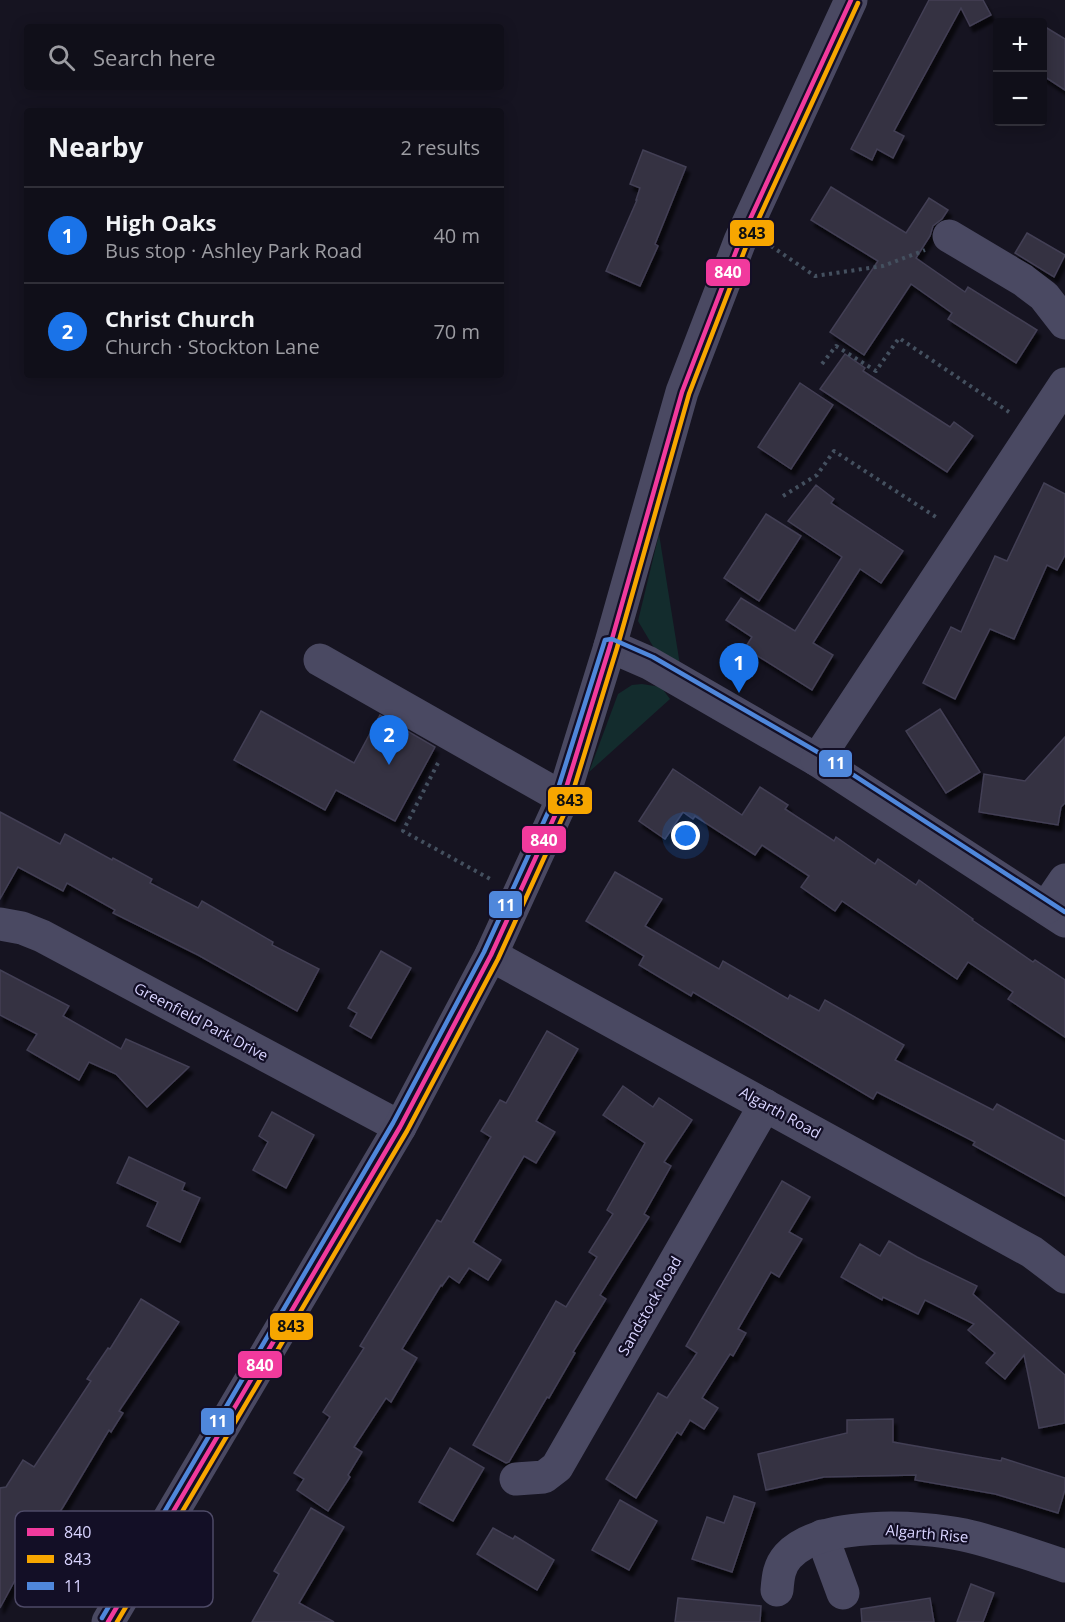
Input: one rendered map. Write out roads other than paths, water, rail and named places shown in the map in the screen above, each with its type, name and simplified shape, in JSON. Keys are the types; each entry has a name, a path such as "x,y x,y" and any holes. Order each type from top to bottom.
{"street":[{"path":"173,1511 400,1127 491,955 563,798 610,646 682,392 745,228 851,0"},
{"path":"949,236 1023,280 1044,296 1065,323"},
{"path":"817,760 1065,384"},
{"path":"610,646 649,663 817,760 1056,915 1065,880"},
{"path":"320,660 563,798"},
{"name":"Greenfield Park Drive","path":"0,924 22,928 42,936 400,1127"},
{"name":"Algarth Road","path":"491,955 1032,1252 1065,1276"},
{"name":"Sandstock Road","path":"516,1479 544,1477 557,1467 765,1105"},
{"name":"Algarth Rise","path":"777,1590 779,1569 788,1556 803,1544 822,1536 851,1530 904,1529 963,1535 1016,1549 1065,1566"},
{"path":"822,1536 843,1593"},
{"path":"108,1622 117,1607"}],"place":[{"name":"High Oaks","path":"739,693"},
{"name":"Christ Church","path":"389,765"}]}
